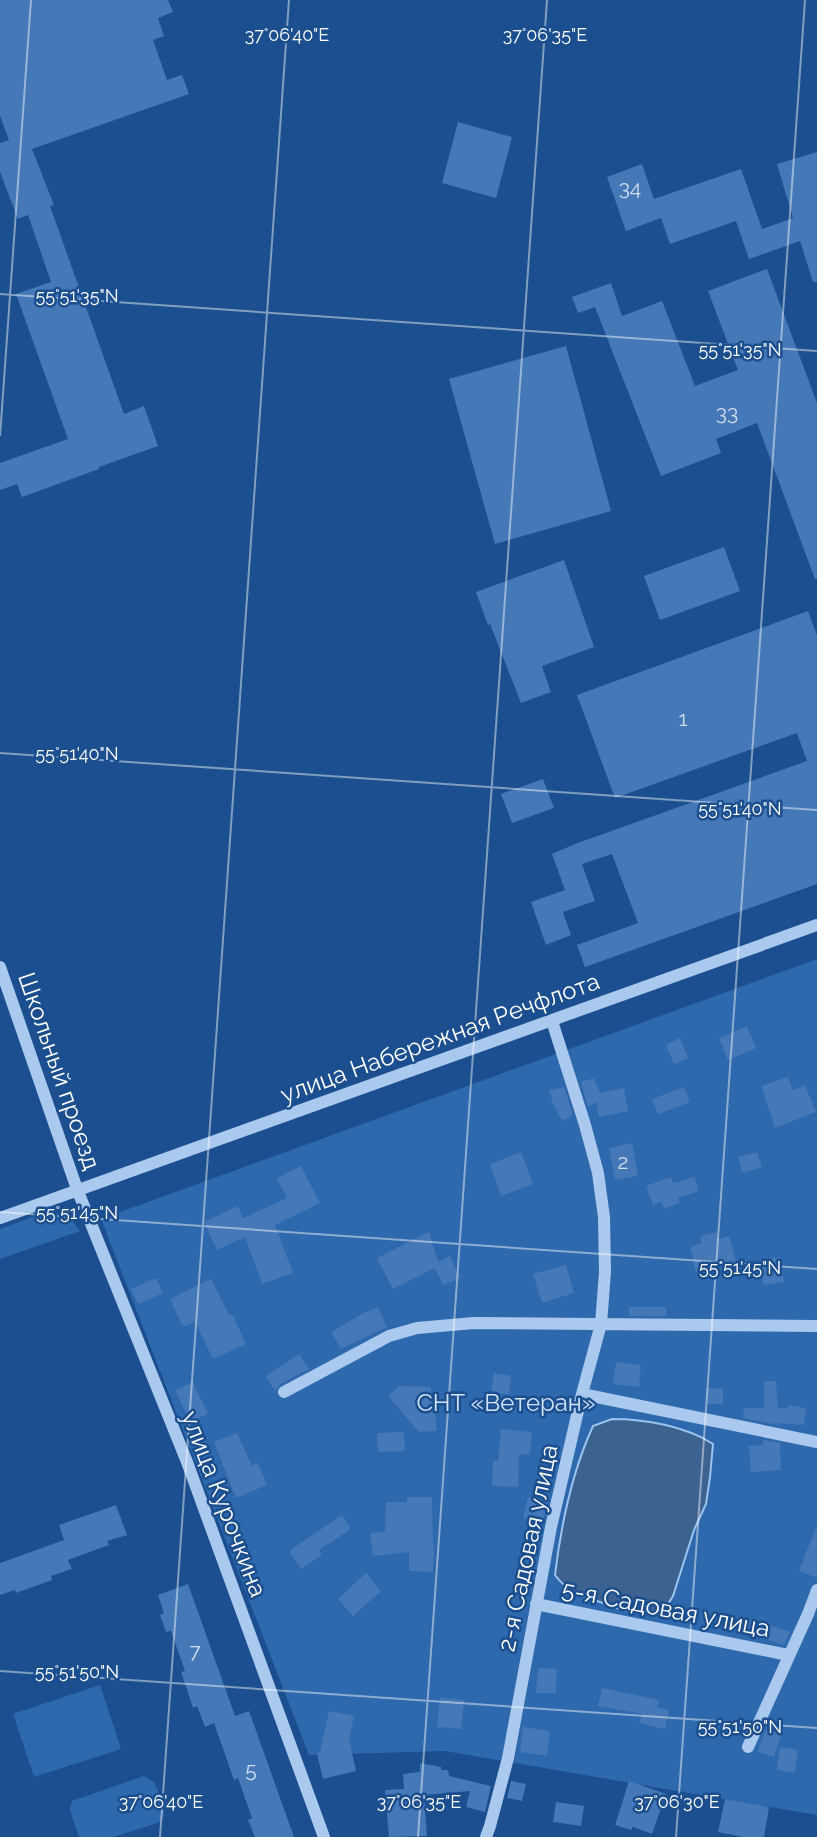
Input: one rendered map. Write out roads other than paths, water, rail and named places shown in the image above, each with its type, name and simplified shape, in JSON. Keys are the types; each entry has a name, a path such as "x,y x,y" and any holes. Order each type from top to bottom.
{"street":[{"name":"улица Набережная Речфлота","path":"0,1218 817,925"},
{"name":"Школьный проезд","path":"0,967 77,1189"},
{"name":"2-я Садовая улица","path":"486,1837 508,1758 551,1527 601,1324 605,1272 604,1217 598,1173 551,1021"},
{"name":"улица Курочкина","path":"77,1189 187,1462 324,1837"},
{"path":"284,1392 389,1336 417,1328 474,1323 817,1326"},
{"path":"582,1394 817,1442"},
{"path":"748,1747 817,1590"},
{"name":"5-я Садовая улица","path":"536,1604 788,1655"}],"park label":[{"name":"СНТ «Ветеран»","path":"506,1403"}]}
